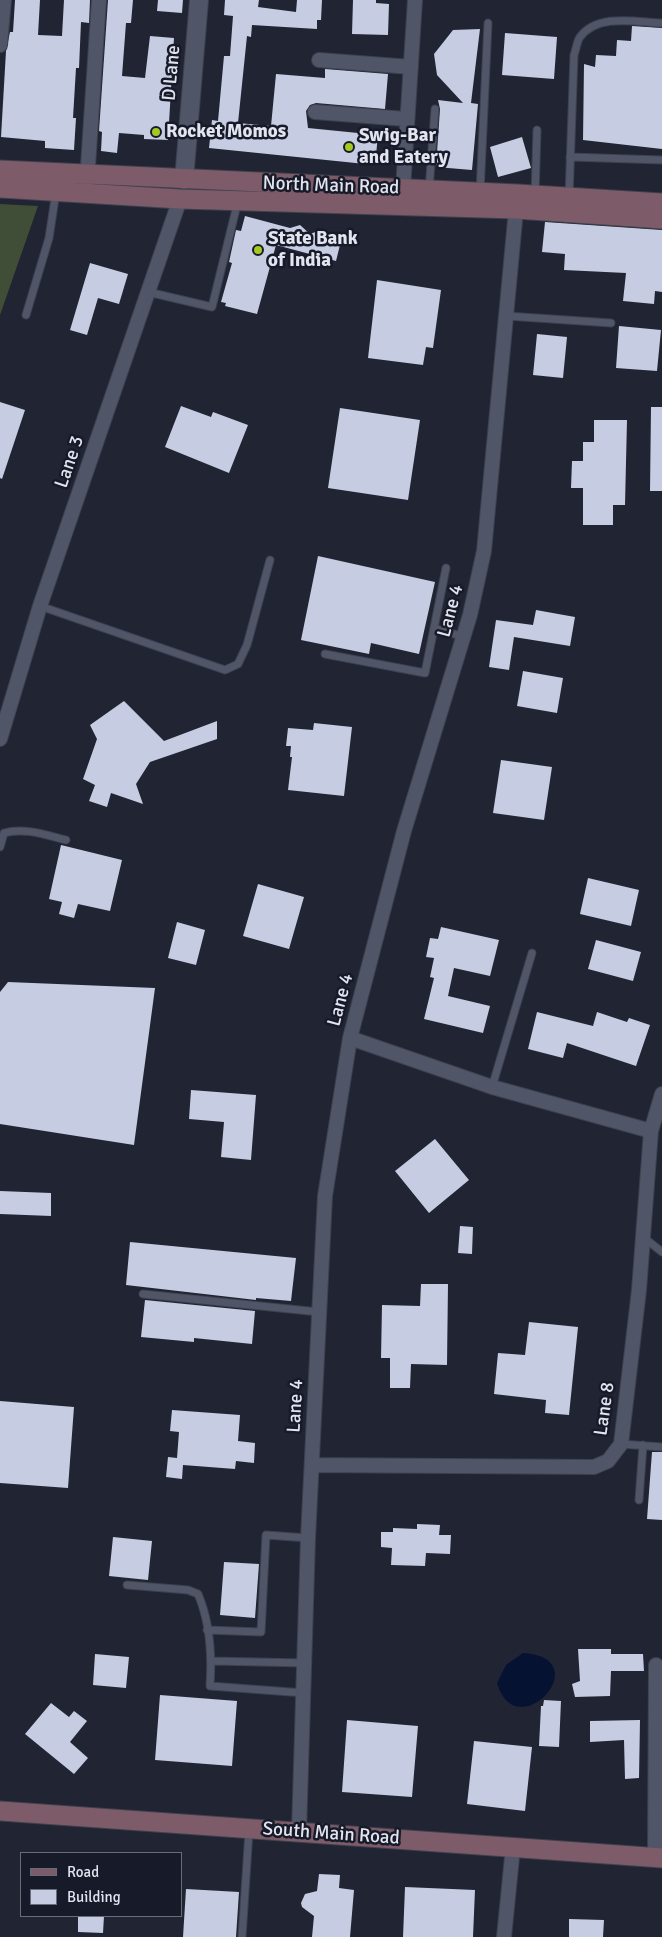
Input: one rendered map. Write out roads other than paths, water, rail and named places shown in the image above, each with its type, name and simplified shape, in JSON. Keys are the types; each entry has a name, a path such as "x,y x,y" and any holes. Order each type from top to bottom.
{"main road":[{"name":"North Main Road","path":"0,170 180,199 523,199 568,197 662,203"},
{"name":"North Main Road","path":"0,188 56,192 86,183 184,180 480,192 662,219"},
{"name":"South Main Road","path":"0,1811 658,1858"}],"street":[{"path":"0,45 4,0"},
{"path":"86,183 99,0"},
{"name":"D Lane","path":"184,180 199,0"},
{"path":"403,189 415,0"},
{"path":"319,60 411,67"},
{"path":"314,115 406,122"},
{"name":"Lane 3","path":"0,739 40,606 180,199"},
{"name":"Lane 4","path":"299,1831 308,1538 325,1196 350,1038 404,832 464,637 484,551 507,316 523,199"},
{"path":"350,1038 492,1087 651,1131"},
{"name":"Lane 8","path":"312,1464 594,1467 608,1461 621,1444 643,1237 651,1131 659,1118 662,1094"},
{"path":"656,1665 658,1858"},
{"path":"504,1937 513,1847"}],"lane":[{"path":"568,197 574,55 579,38 588,29 603,21 662,23"},
{"path":"480,192 488,23"},
{"path":"429,190 435,109"},
{"path":"523,199 537,130"},
{"path":"570,156 662,160"},
{"path":"26,315 49,238 56,192"},
{"path":"148,292 212,307 238,200"},
{"path":"507,316 611,323"},
{"path":"40,606 225,670 238,664 247,645 270,560"},
{"path":"325,654 425,673 446,568"},
{"path":"434,628 464,637"},
{"path":"0,847 4,833 11,831 30,832 66,840"},
{"path":"492,1087 532,953"},
{"path":"643,1237 662,1252"},
{"path":"143,1294 319,1312"},
{"path":"621,1444 662,1446"},
{"path":"639,1500 643,1445"},
{"path":"207,1630 261,1632 266,1535 308,1538"},
{"path":"127,1585 188,1590 198,1594 212,1660 210,1686 304,1693"},
{"path":"212,1660 305,1663"},
{"path":"242,1937 249,1828"}],"water":[{"path":"523,1653 545,1658 554,1669 554,1682 546,1695 534,1704 520,1707 507,1701 497,1683 506,1665"}],"place":[{"name":"Rocket Momos","path":"156,132"},
{"name":"Swig-Bar and Eatery","path":"349,147"},
{"name":"State Bank of India","path":"258,250"}]}
